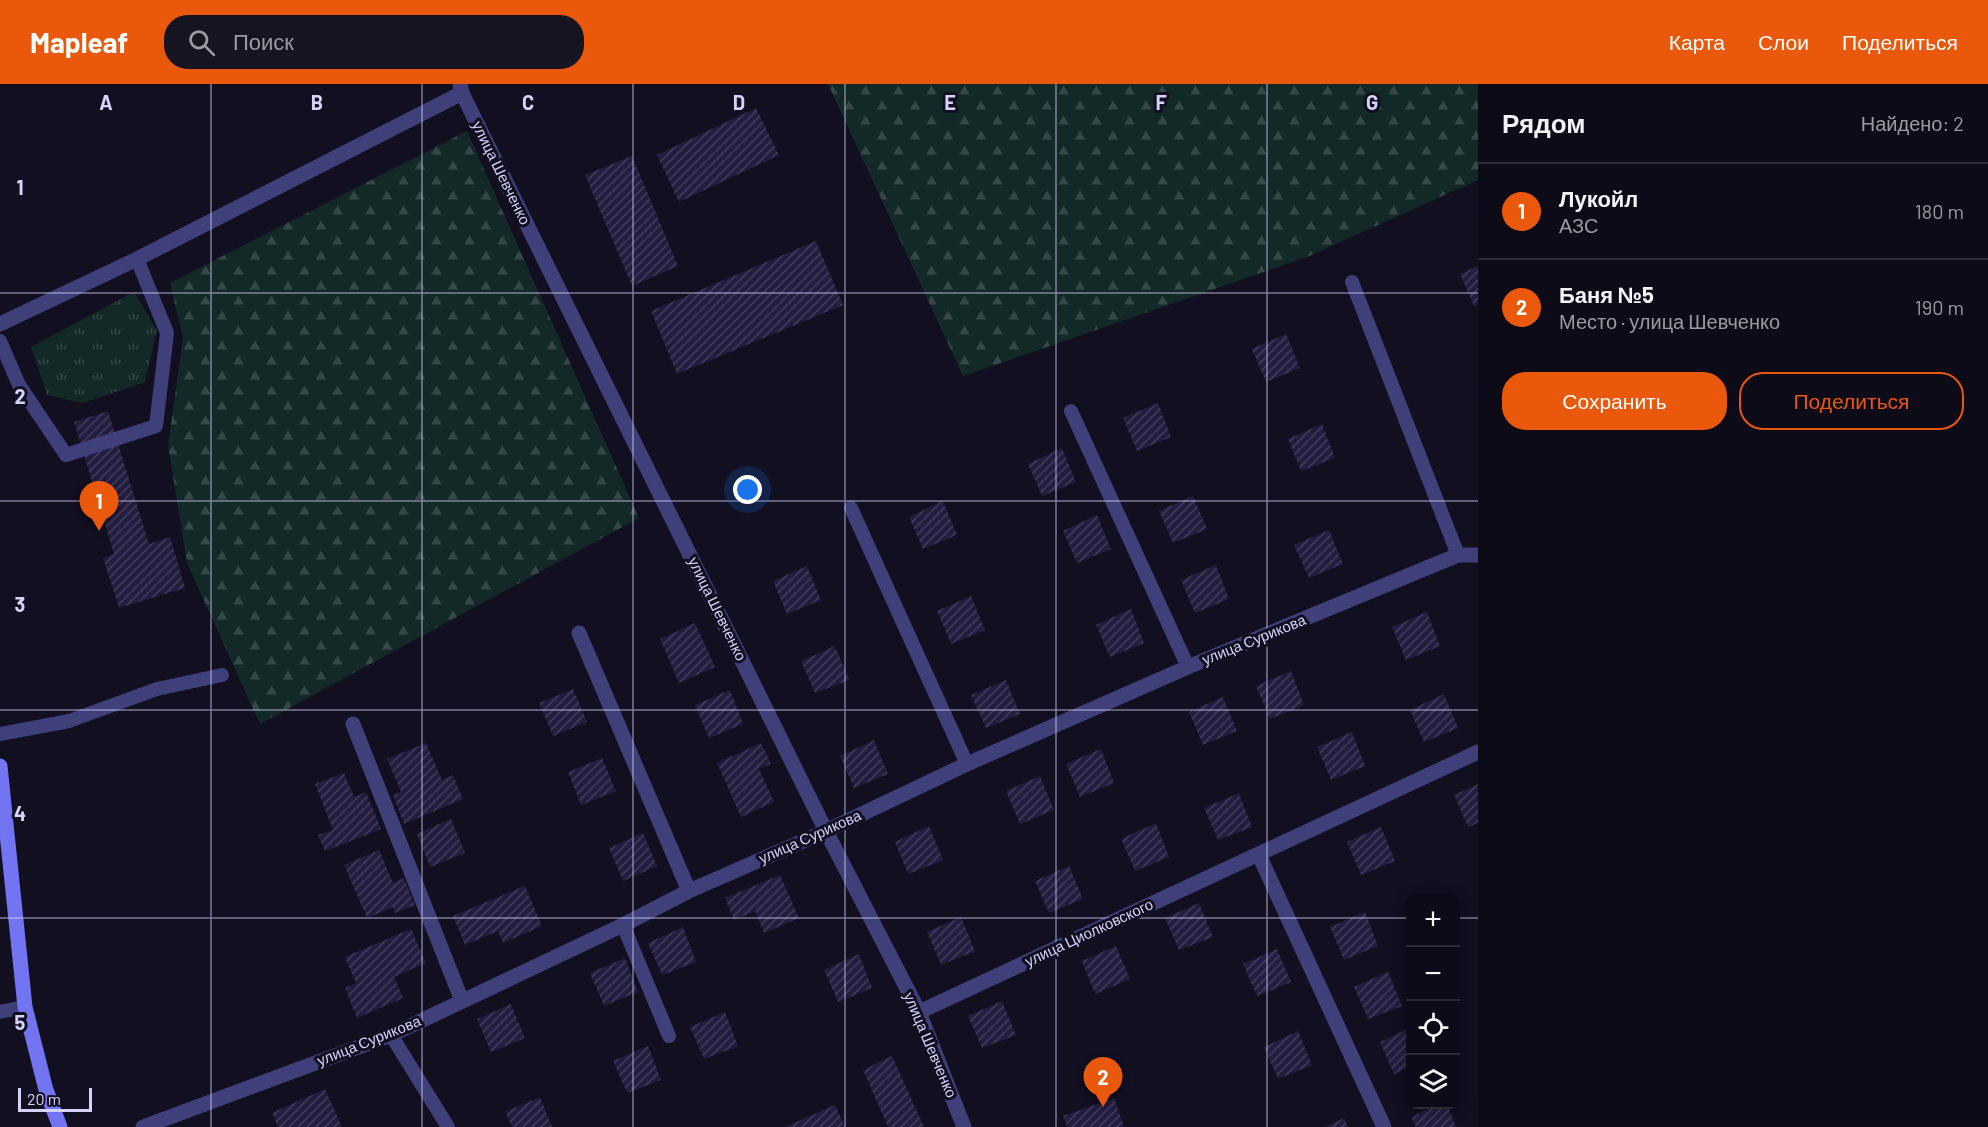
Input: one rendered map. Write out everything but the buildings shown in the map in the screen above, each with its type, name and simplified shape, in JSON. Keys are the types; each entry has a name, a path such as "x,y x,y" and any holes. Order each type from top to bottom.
{"main road":[{"path":"0,766 25,1007 45,1090 60,1127"}],"street":[{"path":"0,324 137,259 461,89"},
{"name":"улица Шевченко","path":"461,89 826,831 919,1012 963,1127"},
{"name":"улица Сурикова","path":"143,1127 391,1035 623,925 689,891 826,831 967,764 1188,667 1458,555 1477,558"},
{"path":"579,633 689,891"},
{"path":"352,724 462,1001"},
{"name":"улица Циолковского","path":"919,1012 1478,752"},
{"path":"1259,855 1384,1127"}],"lane":[{"path":"0,341 19,385 66,455 156,426 167,333 137,259"},
{"path":"1352,282 1458,555"},
{"path":"1071,411 1188,667"},
{"path":"851,508 967,764"},
{"path":"0,734 69,721 157,689 222,675"},
{"path":"623,925 669,1036"},
{"path":"0,1012 25,1007"},
{"path":"391,1035 448,1127"}],"green space":[{"path":"828,84 1478,84 1478,180 1307,257 963,376"},
{"path":"467,131 639,518 260,724 187,563 168,445 183,338 170,283"},
{"path":"134,292 157,330 145,382 83,403 47,395 31,347"}],"place":[{"name":"Лукойл","path":"99,531"},
{"name":"Баня №5","path":"1103,1107"}]}
